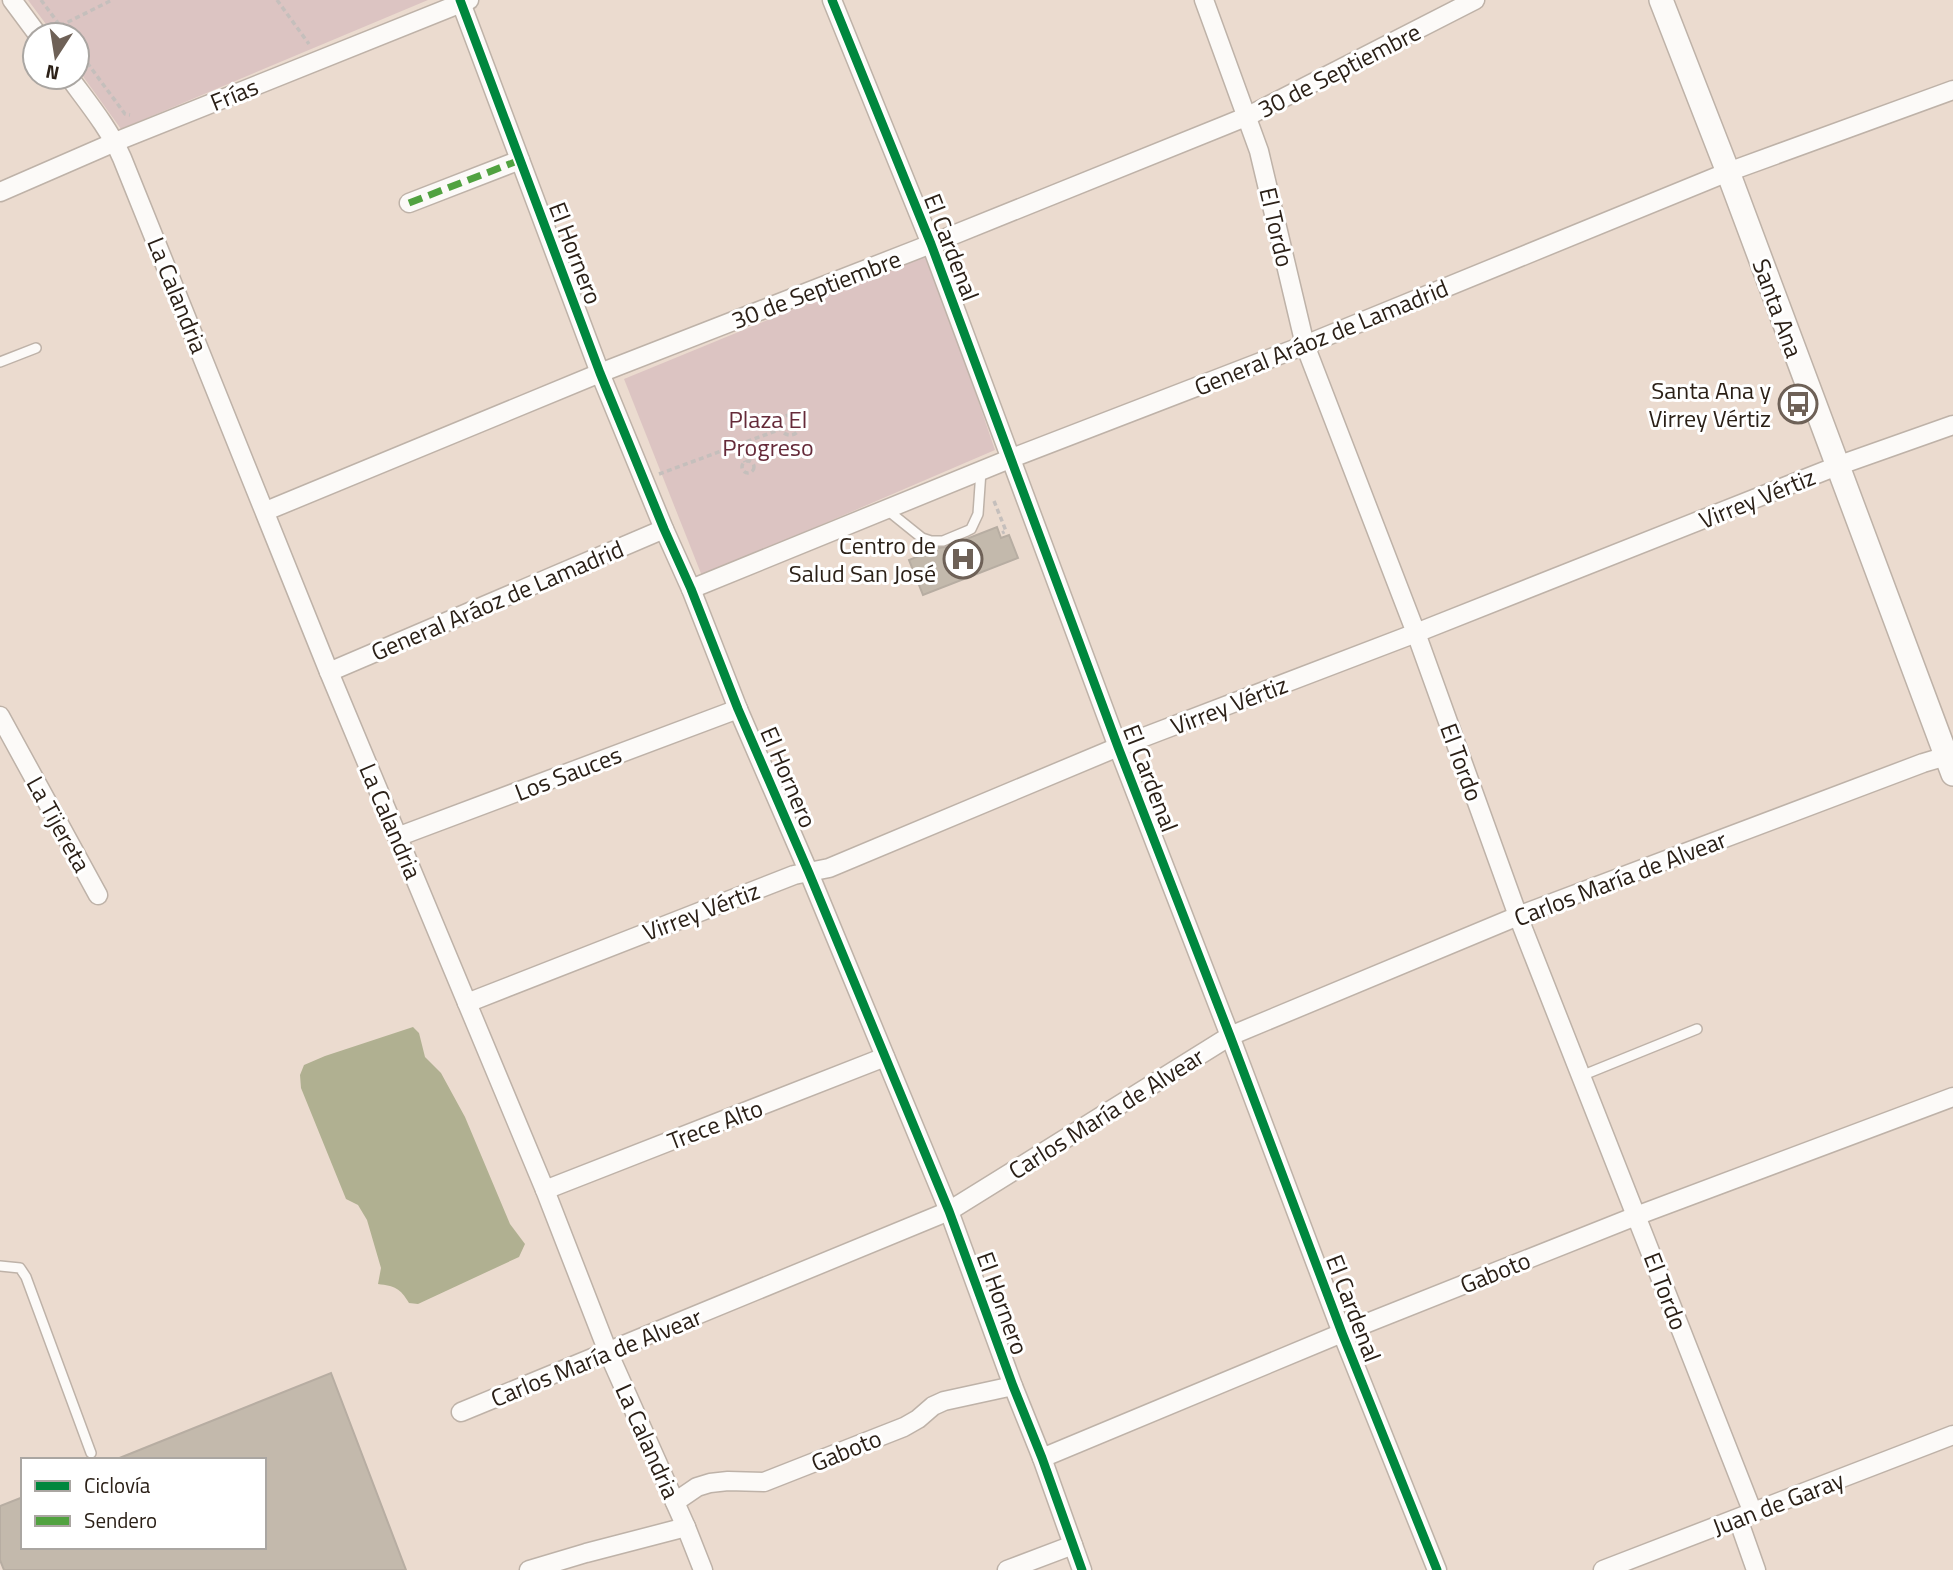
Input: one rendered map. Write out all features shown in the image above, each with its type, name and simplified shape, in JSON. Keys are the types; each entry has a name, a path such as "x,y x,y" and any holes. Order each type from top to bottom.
{"street":[{"path":"12,0 28,21"},
{"name":"El Cardenal","path":"832,0 931,244 1118,747 1342,1333 1437,1570"},
{"name":"El Tordo","path":"1204,0 1259,150 1305,345 1416,633 1518,916 1636,1216 1745,1516 1756,1570"},
{"name":"30 de Septiembre","path":"266,511 600,373 931,244 1248,116 1475,0"},
{"name":"Santa Ana","path":"1661,0 1951,761"},
{"name":"Frías","path":"0,191 463,1"},
{"name":"El Hornero","path":"463,1 600,373 949,1211 1082,1570"},
{"name":"General Aráoz de Lamadrid","path":"691,589 887,509 981,478 1012,458 1305,345 1728,172 1953,90"},
{"name":"La Calandria","path":"79,91 115,142 329,672 545,1190 608,1352 704,1570"},
{"path":"410,203 520,160"},
{"name":"Virrey Vértiz","path":"467,1003 794,875 829,868 1118,747 1416,633 1837,466 1953,425"},
{"name":"General Aráoz de Lamadrid","path":"329,672 664,529"},
{"name":"Los Sauces","path":"397,837 738,709"},
{"name":"La Tijereta","path":"0,716 98,895"},
{"name":"Carlos María de Alvear","path":"461,1412 949,1211 1230,1035 1518,916 1923,763 1951,761"},
{"name":"Trece Alto","path":"545,1190 885,1058"},
{"name":"Gaboto","path":"1042,1458 1342,1333 1636,1216 1953,1097"},
{"name":"Gaboto","path":"675,1502 710,1483 764,1482 904,1427 944,1401 1013,1386"},
{"name":"Juan de Garay","path":"1603,1570 1953,1435"},
{"path":"529,1570 686,1527"},
{"path":"1007,1570 1073,1545"}],"lane":[{"path":"0,362 36,348"},
{"path":"887,509 922,538 943,541 971,528 978,514 981,478"},
{"path":"1581,1076 1697,1029"},
{"path":"0,1266 20,1268 26,1277 91,1453"}],"path":[{"path":"41,0 56,21"},
{"path":"70,21 112,0"},
{"path":"277,0 309,44"},
{"path":"91,68 125,114 132,116"},
{"path":"788,415 795,416 800,421 799,430 794,435 785,434 781,429 782,419 788,415"},
{"path":"644,480 781,429"},
{"path":"738,445 745,462"},
{"path":"981,478 986,482 1006,531 1002,533"}],"green space":[{"path":"28,0 428,0 121,129 91,87 91,21 44,21"},
{"name":"Plaza El Progreso","path":"928,254 995,450 702,576 624,379"}],"shaded area":[{"path":"413,1027 419,1033 425,1057 441,1073 465,1117 510,1224 525,1244 519,1257 418,1304 409,1303 396,1289 378,1284 381,1268 367,1220 358,1205 346,1199 301,1088 300,1075 304,1065 325,1056"}],"building":[{"name":"Centro de Salud San José","path":"997,527 1001,538 1009,535 1018,558 923,595 909,560"},
{"path":"331,1373 406,1570 4,1570 0,1560 0,1506 21,1498 21,1549 266,1549 266,1458 119,1458"}],"marked path":[{"path":"409,203 520,160"}],"cycle path":[{"path":"460,0 600,373 949,1211 1082,1570"},
{"path":"832,0 931,244 1118,747 1342,1333 1437,1570"}],"place":[{"name":"Santa Ana y Virrey Vértiz","path":"1798,404"},
{"name":"Centro de Salud San José","path":"963,559"}]}
